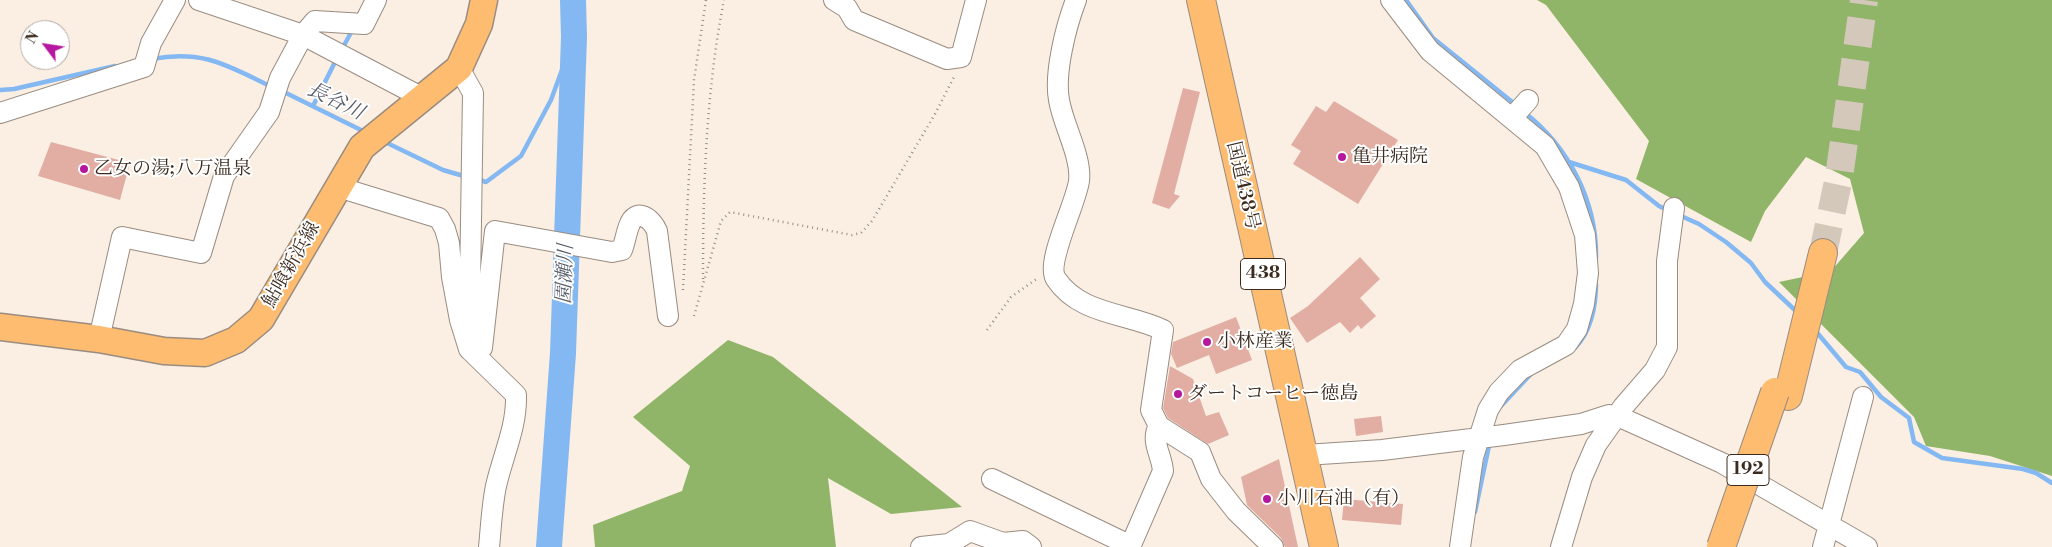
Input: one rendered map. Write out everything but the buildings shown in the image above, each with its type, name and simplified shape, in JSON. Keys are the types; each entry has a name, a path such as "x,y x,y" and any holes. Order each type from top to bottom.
{"highway":[{"name":"国道438号","path":"1201,0 1305,455 1324,547"},
{"name":"192","path":"1740,547 1782,394 1788,351 1809,293 1818,252"},
{"name":"192","path":"1721,547 1782,394"}],"main road":[{"name":"鮎喰新浜線","path":"0,327 99,339 164,351 205,353 236,340 261,319 362,147 421,97 459,68 480,24 484,0"}],"street":[{"path":"0,113 144,67 151,43 175,0"},
{"path":"199,0 303,35 421,97"},
{"path":"99,339 122,237 201,253 224,176 269,112 280,78 303,35 314,21 364,24 376,0"},
{"path":"834,0 847,8 854,20 947,59 961,57 976,0"},
{"path":"1076,0 1058,67 1058,84 1059,101 1078,167 1079,180 1071,212 1055,254 1054,278 1069,294 1085,304 1102,312 1147,322 1163,330 1151,410 1159,426 1200,452 1211,479 1256,533 1273,547"},
{"path":"1392,0 1430,51 1545,146 1569,187 1585,234 1588,273 1584,304 1577,328 1566,345 1520,370 1499,392 1488,410 1478,438 1460,547"},
{"path":"459,68 473,93 469,349"},
{"path":"1512,118 1528,100"},
{"path":"338,187 438,218 445,228 449,243 455,294 469,349 516,395 514,420 496,486 489,547"},
{"path":"1561,547 1586,469 1596,445 1616,417 1655,370 1666,347 1667,261 1674,208"},
{"path":"469,349 482,348 495,230 612,252 622,250 632,221 639,216 646,216 653,221 657,231 668,316"},
{"path":"1823,547 1830,527 1863,397"},
{"path":"1305,455 1382,450 1504,435 1581,424 1609,415 1722,462 1867,547"},
{"path":"992,479 1130,546 1163,471 1162,460 1155,442 1155,433 1159,426"},
{"path":"921,547 949,544 970,531 1003,544 1023,541 1031,547"}],"path":[{"path":"683,294 694,80 706,0"},
{"path":"703,283 703,217 709,115 718,29 724,0"},
{"path":"694,316 721,221 730,212 852,235 861,233 872,221 935,114 961,57"},
{"path":"987,330 1011,297 1030,282 1053,273"}],"green space":[{"path":"1537,0 2052,0 2052,476 1990,456 1926,446 1914,417 1779,282 1831,271 1864,233 1850,179 1806,157 1765,211 1751,242 1636,179 1649,141 1546,5"},
{"path":"728,340 773,357 962,507 891,514 828,478 836,547 595,547 593,525 682,491 690,466 633,417"}],"waterway":[{"name":"園瀬川","path":"549,547 563,353 574,37 573,0"},
{"path":"1406,0 1433,38 1516,105"},
{"path":"342,49 353,29"},
{"name":"長谷川","path":"477,179 486,182 521,156 551,100 574,37"},
{"name":"長谷川","path":"152,59 186,56 215,61 272,87"},
{"path":"313,106 337,58"},
{"name":"長谷川","path":"0,90 14,89 115,66"},
{"name":"長谷川","path":"282,91 367,133"},
{"path":"1524,112 1554,142 1567,159 1577,177 1586,196 1591,216 1596,258"},
{"name":"長谷川","path":"383,141 443,170 467,177"},
{"path":"1569,162 1626,180 1667,210"},
{"path":"1681,216 1699,224 1726,242 1751,263 1765,282 1798,313"},
{"path":"1575,348 1589,327 1595,301 1596,284"},
{"path":"1814,329 1846,367 1860,372 1881,397 1909,418 1914,442 1942,458 2023,469 2036,473 2052,483"},
{"path":"1501,406 1530,375"},
{"path":"1475,512 1490,441"}],"tunnel":[{"path":"1823,253 1839,177 1864,0"}],"place":[{"name":"亀井病院","path":"1342,157"},
{"name":"乙女の湯;八万温泉","path":"84,169"},
{"name":"小林産業","path":"1207,342"},
{"name":"ダートコーヒー徳島","path":"1178,394"},
{"name":"小川石油（有）","path":"1267,499"}]}
